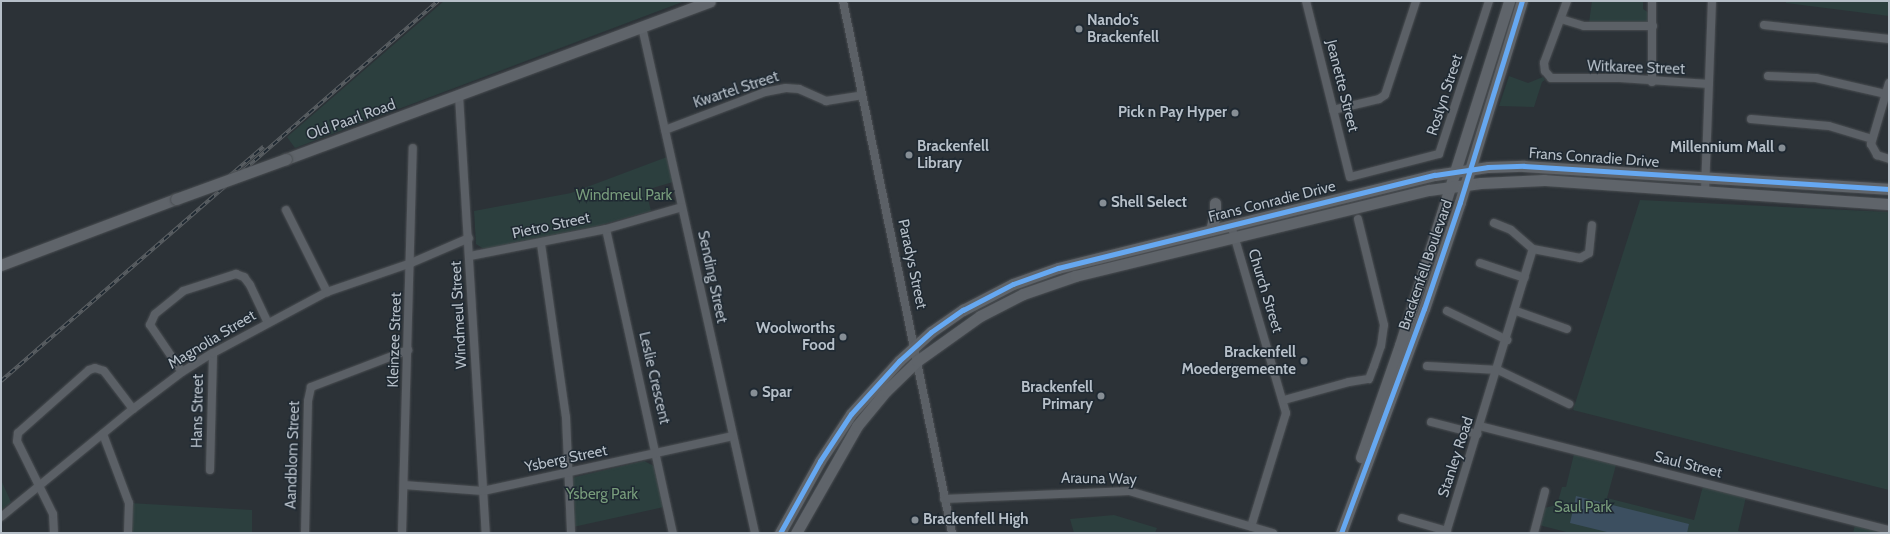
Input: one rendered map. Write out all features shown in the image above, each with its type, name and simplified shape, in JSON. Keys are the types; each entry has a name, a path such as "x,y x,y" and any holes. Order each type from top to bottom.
{"street":[{"name":"Old Paarl Road","path":"1,265 176,199 459,96 710,1"},
{"name":"Paradys Street","path":"842,1 952,533"},
{"name":"Jeanette Street","path":"1306,1 1350,177"},
{"path":"1333,110 1379,99 1385,95 1416,1"},
{"name":"Roslyn Street","path":"1350,177 1439,154 1489,1"},
{"name":"Brackenfell Boulevard","path":"1335,533 1388,380 1509,1"},
{"name":"Brackenfell Boulevard","path":"1341,533 1424,310 1522,1"},
{"name":"Witkaree Street","path":"1567,1 1561,20 1556,27 1544,66 1550,78 1620,78 1652,82 1709,84"},
{"path":"1652,1 1652,82"},
{"path":"1705,191 1712,1"},
{"path":"1561,20 1580,26 1653,26"},
{"path":"1764,25 1889,39"},
{"name":"Sending Street","path":"642,27 755,533"},
{"path":"1768,76 1816,78 1886,94"},
{"path":"1889,83 1872,139 1874,152 1889,160"},
{"name":"Kwartel Street","path":"665,130 765,92 786,88 799,89 826,101 862,95"},
{"name":"Windmeul Street","path":"459,96 469,238 486,533"},
{"path":"1750,119 1796,125 1829,126 1872,139"},
{"name":"Kleinzee Street","path":"402,533 411,263 413,148"},
{"name":"Frans Conradie Drive","path":"780,533 820,461 850,414 887,373 914,347 963,310 1034,276 1231,224 1454,172 1469,170 1524,166 1889,189"},
{"name":"Frans Conradie Drive","path":"796,533 858,426 886,391 917,361 980,316 1034,290 1075,276 1234,237 1464,185 1544,180 1889,204"},
{"path":"1211,230 1215,215 1215,203"},
{"name":"Pietro Street","path":"470,256 541,244 606,229 682,207"},
{"path":"286,210 327,292"},
{"path":"1284,400 1349,382 1369,379 1381,346 1384,325 1358,219"},
{"path":"1494,223 1511,230 1533,249 1572,257 1584,257 1590,248 1592,225"},
{"name":"Church Street","path":"1231,224 1284,400 1285,419 1251,527"},
{"name":"Leslie Crescent","path":"606,229 657,453 673,533"},
{"name":"Magnolia Street","path":"1,517 133,409 182,372 213,353 327,292 411,263 469,238"},
{"path":"541,244 563,394 570,533"},
{"name":"Stanley Road","path":"1447,532 1516,311 1533,249"},
{"path":"1480,263 1525,278"},
{"path":"182,372 150,325 155,314 183,290 236,274 244,277 250,285 268,323"},
{"path":"1446,311 1507,340"},
{"path":"1516,311 1567,329"},
{"name":"Aandblom Street","path":"305,533 308,401 311,387 408,350"},
{"name":"Hans Street","path":"210,470 213,353"},
{"path":"1427,366 1498,370 1569,404"},
{"path":"54,533 53,514 38,487 17,442 18,433 89,370 104,371 133,409"},
{"name":"Saul Street","path":"1431,422 1479,430 1889,530"},
{"path":"103,434 129,503 128,533"},
{"name":"Ysberg Street","path":"404,484 483,491 733,436"},
{"name":"Arauna Way","path":"944,499 1129,490 1273,533"},
{"path":"1534,533 1545,491"},
{"path":"1402,518 1447,532"}],"green space":[{"path":"444,1 685,1 295,148 287,137"},
{"path":"1592,1 1643,1 1643,9 1649,13 1649,23 1589,23"},
{"path":"1786,1 1889,1 1889,16 1786,3"},
{"path":"1509,76 1528,83 1543,77 1545,80 1542,82 1534,107 1499,106"},
{"name":"Windmeul Park","path":"667,157 673,182 646,190 651,211 597,226 484,249 476,244 474,211 571,193"},
{"path":"1640,200 1889,212 1889,490 1573,410"},
{"name":"Saul Park","path":"1574,454 1616,465 1607,498 1694,520 1703,486 1746,497 1738,531 1745,533 1570,533 1539,525 1544,508 1557,505 1562,487 1566,487"},
{"name":"Ysberg Park","path":"644,461 654,466 664,507 573,527 573,479 575,477"},
{"path":"1,480 11,502 1,510"},
{"path":"129,503 252,510 252,533 128,533"},
{"path":"1114,515 1157,528 1155,533 1074,533 1070,519"},
{"path":"1855,525 1881,532 1883,533 1853,533"}],"water":[{"path":"1576,496 1689,524 1687,533 1611,533 1570,523"}],"railway":[{"path":"1,381 438,1"},
{"path":"227,178 263,147"}],"cycle path":[{"path":"1341,533 1424,309 1460,202 1522,1"},
{"path":"780,533 820,461 851,414 899,361 931,332 963,310 1013,284 1058,268 1435,175 1488,167 1524,166 1889,189"}],"place":[{"name":"Nando's Brackenfell","path":"1079,29"},
{"name":"Pick n Pay Hyper","path":"1235,113"},
{"name":"Millennium Mall","path":"1782,148"},
{"name":"Brackenfell Library","path":"909,155"},
{"name":"Shell Select","path":"1103,203"},
{"name":"Woolworths Food","path":"843,337"},
{"name":"Brackenfell Moedergemeente","path":"1304,361"},
{"name":"Spar","path":"754,393"},
{"name":"Brackenfell Primary","path":"1101,396"},
{"name":"Brackenfell High","path":"915,520"}]}
